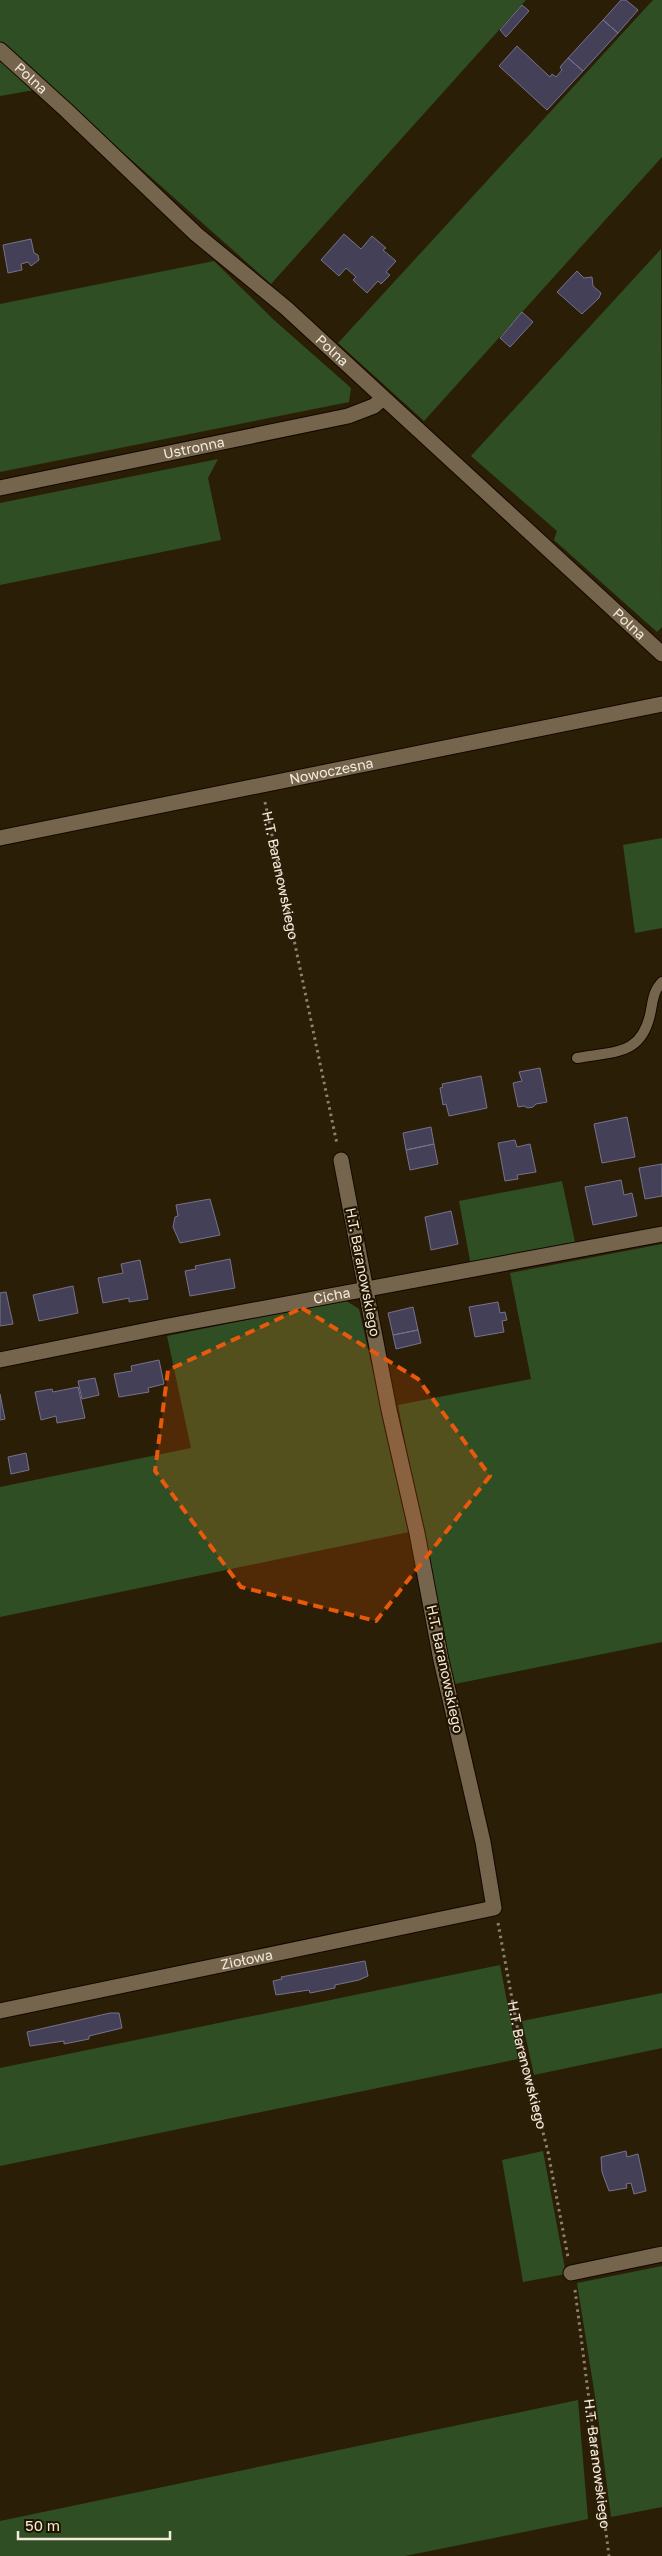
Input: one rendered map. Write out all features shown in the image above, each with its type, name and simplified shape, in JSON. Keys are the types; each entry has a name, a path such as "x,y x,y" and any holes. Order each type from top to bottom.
{"street":[{"name":"Polna","path":"0,50 196,234 286,308 662,654"},
{"name":"Ustronna","path":"0,488 348,416 374,406 384,398"},
{"name":"Nowoczesna","path":"0,838 662,704"},
{"name":"H.T. Baranowskiego","path":"341,1160 442,1660 483,1842 494,1908"},
{"name":"Cicha","path":"0,1360 662,1234"},
{"name":"Ziołowa","path":"0,2011 494,1908"},
{"path":"571,2273 662,2254"}],"lane":[{"path":"577,1058 628,1048 640,1041 649,1020 655,991 662,982"}],"path":[{"name":"H.T. Baranowskiego","path":"262,785 279,876 341,1160"},
{"name":"H.T. Baranowskiego","path":"494,1908 500,1927 520,2042 548,2152 571,2273 609,2556"}],"highlighted area":[{"path":"302,1308 418,1379 490,1476 376,1621 241,1587 155,1471 168,1370"}],"green space":[{"path":"0,0 526,0 271,284 0,43"},
{"path":"653,0 662,0 662,157 424,421 338,343"},
{"path":"0,55 40,89 0,96"},
{"path":"661,249 662,627 657,632 554,540 557,531 471,456"},
{"path":"214,261 274,320 351,388 349,402 0,472 0,304"},
{"path":"218,459 208,478 221,540 0,585 0,503"},
{"path":"662,838 662,928 635,933 623,845"},
{"path":"562,1181 575,1242 573,1247 471,1266 459,1201"},
{"path":"662,1244 662,1642 455,1684 445,1652 398,1405 531,1379 510,1273"},
{"path":"345,1300 359,1309 409,1532 0,1617 0,1487 191,1448 167,1336"},
{"path":"500,1965 518,2059 0,2166 0,2068"},
{"path":"662,1993 662,2048 534,2075 522,2021"},
{"path":"543,2151 566,2274 523,2282 502,2160"},
{"path":"662,2266 662,2507 611,2517 597,2409 577,2283"},
{"path":"578,2400 588,2519 405,2556 0,2556 0,2521"}],"building":[{"path":"621,0 626,0 638,10 618,33 603,20"},
{"path":"522,5 529,11 506,37 500,30"},
{"path":"603,20 618,33 583,71 568,58"},
{"path":"517,46 550,77 552,74 556,77 562,70 560,67 568,58 583,71 547,110 499,66"},
{"path":"344,234 361,249 372,236 386,248 383,250 396,261 386,272 390,275 381,284 378,281 367,293 353,280 356,277 346,268 339,276 321,260"},
{"path":"31,239 34,253 38,255 39,260 31,266 28,262 21,264 22,270 8,273 3,245"},
{"path":"577,271 584,278 592,277 593,286 601,293 599,298 582,314 557,292"},
{"path":"522,312 533,322 510,347 500,338"},
{"path":"540,1068 547,1102 528,1108 524,1106 518,1107 513,1083 522,1081 519,1072"},
{"path":"481,1076 487,1108 449,1116 446,1104 443,1105 440,1088 443,1087 442,1084"},
{"path":"627,1117 635,1157 602,1163 594,1124"},
{"path":"431,1127 434,1144 406,1150 403,1133"},
{"path":"515,1140 517,1147 530,1144 536,1172 517,1175 518,1179 505,1181 498,1143"},
{"path":"434,1144 438,1164 410,1170 406,1150"},
{"path":"662,1164 662,1196 645,1199 639,1168"},
{"path":"621,1180 624,1195 632,1193 637,1216 593,1225 585,1187"},
{"path":"210,1199 220,1235 180,1243 173,1227 175,1217 178,1216 176,1205"},
{"path":"451,1211 458,1244 431,1250 425,1217"},
{"path":"230,1259 235,1288 190,1296 185,1271 196,1269 195,1266"},
{"path":"140,1260 148,1299 129,1302 129,1298 103,1303 98,1278 123,1273 121,1264"},
{"path":"73,1286 78,1313 39,1321 33,1295"},
{"path":"6,1292 13,1324 0,1326 0,1293"},
{"path":"498,1302 500,1313 505,1312 507,1320 502,1321 504,1332 475,1337 469,1307"},
{"path":"413,1307 418,1330 393,1335 388,1313"},
{"path":"418,1330 421,1343 396,1349 393,1335"},
{"path":"159,1360 164,1384 148,1388 149,1392 119,1397 114,1374 132,1371 131,1366"},
{"path":"95,1378 99,1395 82,1399 78,1381"},
{"path":"78,1387 85,1418 57,1423 56,1416 41,1420 35,1392 52,1389 53,1392"},
{"path":"0,1394 5,1419 0,1420"},
{"path":"26,1453 29,1470 11,1474 8,1457"},
{"path":"365,1961 368,1976 359,1980 335,1985 335,1988 310,1993 309,1990 276,1995 273,1981 282,1979 281,1977"},
{"path":"110,2013 119,2013 122,2028 89,2036 89,2039 64,2044 64,2041 30,2046 27,2032"},
{"path":"626,2151 627,2157 638,2154 646,2191 634,2194 631,2183 626,2184 627,2188 609,2191 602,2172 601,2157"}]}
